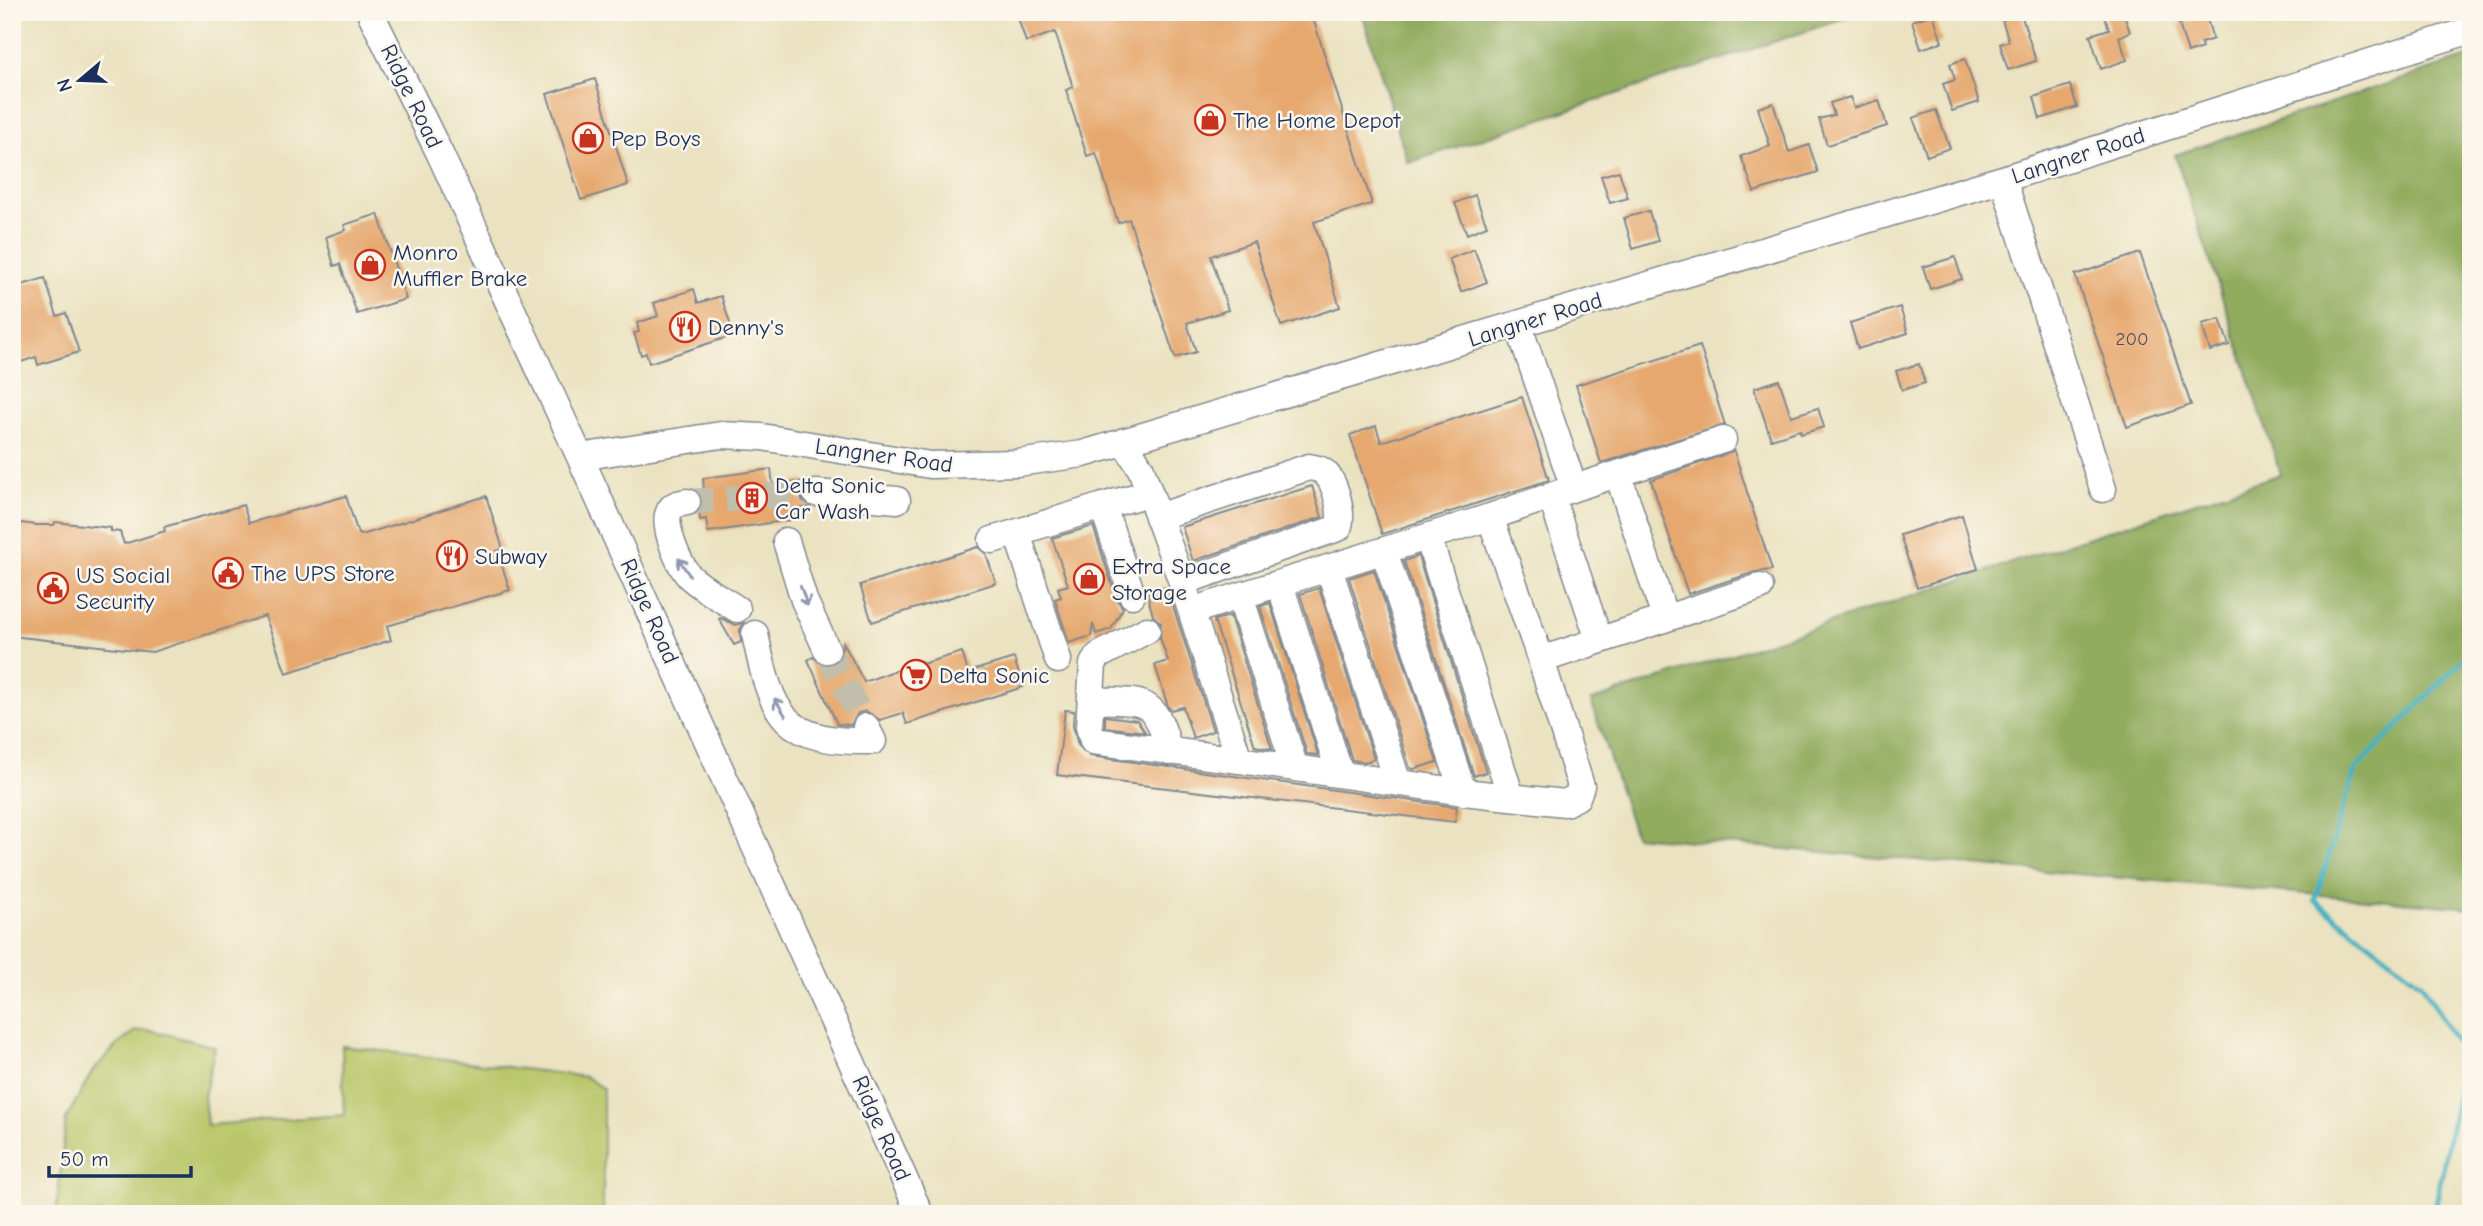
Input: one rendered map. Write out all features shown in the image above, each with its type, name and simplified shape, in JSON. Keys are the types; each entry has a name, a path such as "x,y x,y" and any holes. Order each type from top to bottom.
{"street":[{"name":"Ridge Road","path":"370,12 440,154 580,457 920,1214"},
{"name":"Langner Road","path":"580,457 721,435 762,437 930,465 977,466 1059,459 2003,179 2471,30"},
{"path":"2003,179 2103,489"},
{"path":"1518,324 1599,640"},
{"path":"1192,611 1723,440"},
{"path":"1124,441 1141,469 1182,582 1239,760"},
{"path":"1058,660 1004,537 1103,506 1154,505 1309,467 1324,472 1330,479 1341,516 1338,528 1182,582"},
{"path":"1618,474 1665,618"},
{"path":"816,493 897,500"},
{"path":"687,502 672,507 667,515 677,556 689,576 737,609"},
{"path":"1103,506 1132,595"},
{"path":"1147,630 1098,656 1093,664 1089,727 1093,741 1463,792 1565,803 1577,797 1581,786 1541,660 1490,517"},
{"path":"1428,537 1511,797"},
{"path":"786,541 804,600 827,650"},
{"path":"1384,551 1463,792"},
{"path":"1329,568 1398,783"},
{"path":"1280,584 1340,774"},
{"path":"1541,660 1760,587"},
{"path":"1240,596 1295,768"},
{"path":"755,634 764,680 780,710 798,730 813,738 835,742 873,741 866,727"},
{"path":"1091,700 1142,703 1152,708 1163,728 1169,752"}],"green space":[{"path":"1362,12 1864,12 1408,163"},
{"path":"2471,56 2471,908 1635,836 1591,701 2281,474 2175,155"},
{"path":"150,1030 215,1047 204,1097 207,1125 344,1115 342,1046 586,1077 603,1089 603,1214 56,1214 66,1119 92,1072 116,1046 135,1031"}],"building":[{"name":"The Home Depot","path":"1016,12 1311,12 1371,201 1371,204 1314,222 1340,307 1281,326 1254,242 1211,256 1228,310 1187,323 1196,352 1175,358 1129,219 1118,223 1096,153 1087,156 1066,90 1073,87 1055,32 1026,42"},
{"path":"2103,12 2123,12 2130,32 2119,37 2127,60 2101,69 2090,35 2109,29"},
{"path":"1933,14 1942,42 1921,49 1912,21"},
{"path":"2021,14 2036,61 2008,70 2000,44 2009,41 2002,20"},
{"path":"2206,16 2213,39 2201,43 2202,48 2188,53 2179,24"},
{"path":"1965,59 1979,102 1952,111 1943,84 1955,80 1950,64"},
{"path":"595,79 628,185 581,200 547,94"},
{"path":"2070,85 2077,107 2040,119 2034,97"},
{"path":"1850,97 1854,108 1879,100 1887,126 1827,145 1819,119 1834,115 1830,103"},
{"path":"1773,103 1789,152 1809,145 1818,172 1754,192 1741,156 1770,146 1758,108"},
{"path":"1936,110 1950,148 1927,156 1913,118"},
{"path":"1619,171 1628,198 1610,203 1601,176"},
{"path":"1475,195 1487,226 1467,234 1455,203"},
{"path":"1649,211 1658,241 1633,249 1624,218"},
{"path":"378,214 406,299 357,314 340,264 334,266 326,237 346,230 344,225"},
{"path":"1474,249 1487,282 1461,292 1449,259"},
{"path":"2140,253 2191,405 2127,427 2075,275"},
{"path":"1955,257 1962,279 1930,289 1923,267"},
{"path":"45,278 57,316 66,313 79,352 38,365 36,357 12,365 12,288"},
{"name":"Denny's","path":"694,289 698,303 721,296 734,335 649,363 646,353 641,355 634,333 639,332 637,323 658,316 654,303"},
{"path":"1900,307 1908,333 1858,349 1850,323"},
{"path":"2220,319 2229,345 2210,351 2202,324"},
{"path":"1700,346 1725,425 1601,463 1576,385"},
{"path":"1919,364 1925,383 1902,390 1896,371"},
{"path":"1779,380 1791,416 1818,408 1824,427 1801,434 1800,430 1771,439 1754,388"},
{"path":"1522,397 1549,480 1382,534 1350,435 1376,426 1381,442"},
{"path":"1734,451 1772,570 1755,572 1688,594 1651,480"},
{"name":"Delta Sonic Car Wash","path":"771,469 773,485 806,481 800,492 802,500 810,507 797,509 798,519 708,532 706,519 700,520 699,511 703,500 699,492 704,491 703,478"},
{"path":"1312,486 1322,517 1193,561 1182,527"},
{"path":"346,496 358,534 362,535 486,496 503,549 497,551 510,590 387,626 391,640 286,673 265,616 152,652 12,636 12,522 54,525 55,522 111,528 111,531 120,532 124,544 165,531 164,527 243,505 249,523"},
{"path":"1962,515 1978,569 1917,588 1900,535"},
{"path":"1093,526 1117,600 1123,608 1111,629 1096,634 1093,624 1091,636 1069,643 1055,599 1061,597 1058,588 1068,585 1052,538"},
{"path":"978,547 986,554 996,583 872,622 860,585"},
{"path":"1418,556 1486,772 1474,776 1404,561"},
{"path":"1374,570 1437,762 1414,769 1410,768 1349,578"},
{"path":"1167,587 1213,731 1193,738 1183,707 1171,710 1168,707 1155,665 1168,661 1160,638 1161,623 1153,616 1147,593"},
{"path":"1319,588 1374,759 1365,762 1352,760 1300,594"},
{"path":"1270,603 1318,755 1307,754 1260,606"},
{"path":"1230,616 1272,749 1255,746 1214,620"},
{"path":"719,619 735,625 744,623 740,630 741,642 734,645"},
{"path":"843,642 864,682 921,661 922,664 962,652 968,672 1014,658 1023,687 907,724 903,713 880,720 866,711 858,713 851,725 837,724 808,660 813,657 825,666 834,664 840,658"},
{"path":"1065,710 1074,711 1073,726 1078,745 1090,756 1457,807 1455,822 1057,775"},
{"path":"1105,716 1137,720 1145,732 1105,727"}],"waterway":[{"path":"2434,1214 2465,1057 2422,984 2315,901 2355,770 2471,651"}],"tunnel":[{"path":"687,502 816,493"},
{"path":"827,650 866,727"}],"place":[{"name":"The Home Depot","path":"1210,120"},
{"name":"Pep Boys","path":"588,138"},
{"name":"Monro Muffler Brake","path":"370,265"},
{"name":"Denny's","path":"685,327"},
{"name":"Delta Sonic Car Wash","path":"752,498"},
{"name":"Subway","path":"452,556"},
{"name":"The UPS Store","path":"228,573"},
{"name":"Extra Space Storage","path":"1089,579"},
{"name":"US Social Security","path":"53,588"},
{"name":"Delta Sonic","path":"916,675"}]}
